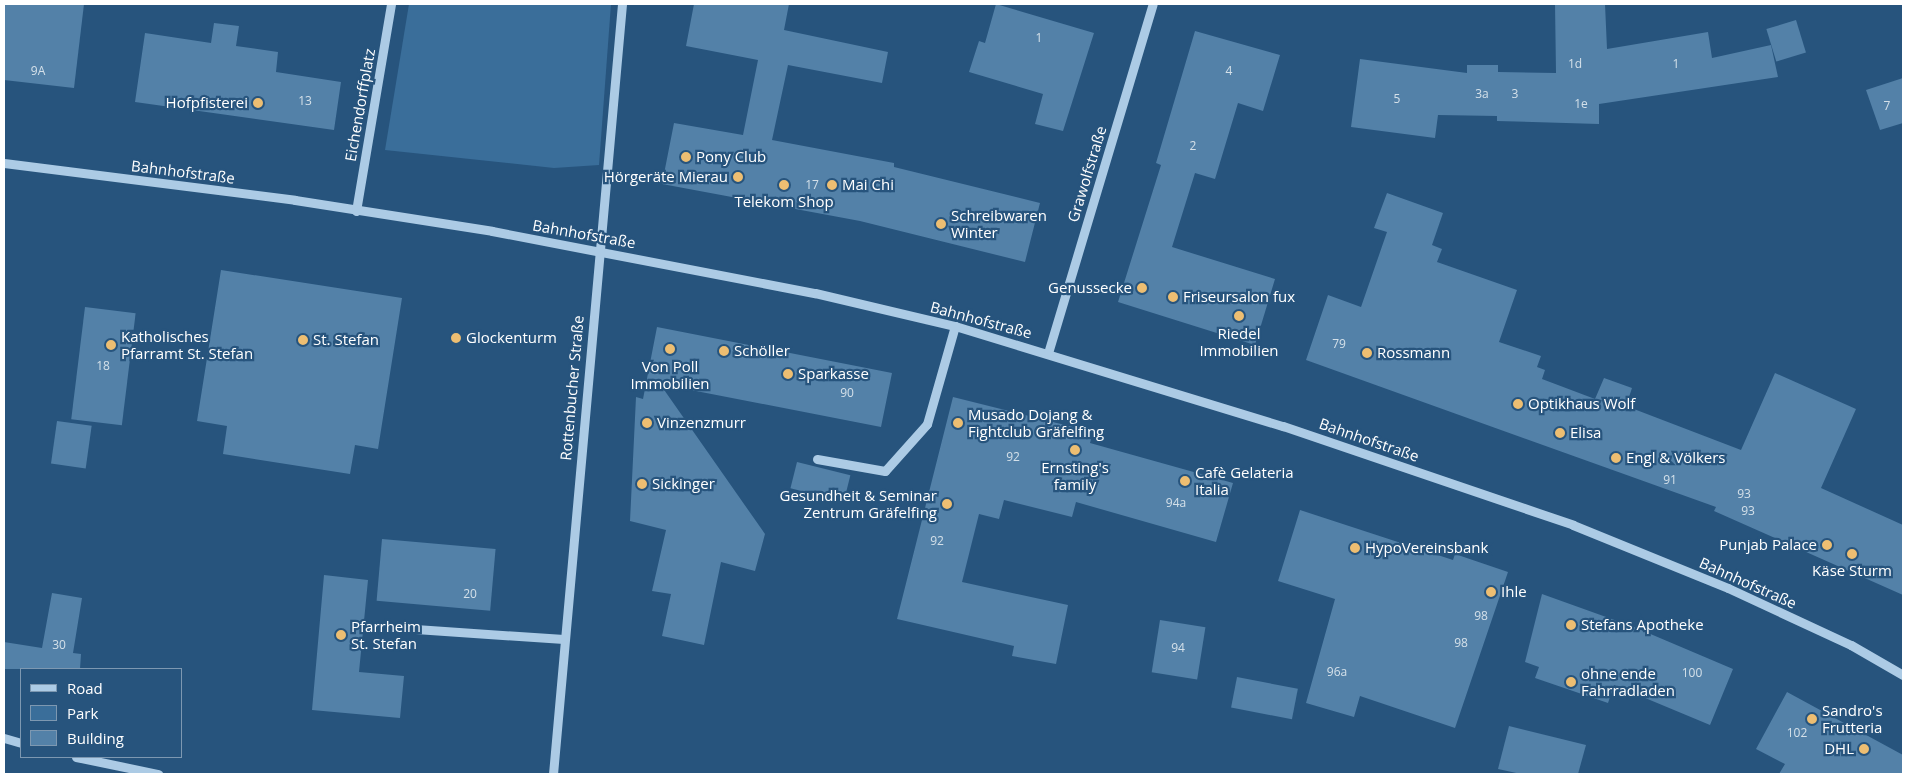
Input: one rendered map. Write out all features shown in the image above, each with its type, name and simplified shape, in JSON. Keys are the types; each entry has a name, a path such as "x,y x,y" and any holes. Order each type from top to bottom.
{"street":[{"name":"Eichendorffplatz","path":"356,211 391,4"},
{"name":"Rottenbucher Straße","path":"553,774 598,250 622,4"},
{"name":"Grawolfstraße","path":"1048,353 1153,4"},
{"name":"Bahnhofstraße","path":"4,164 295,200 598,250 815,293 955,326 1283,426 1573,525 1728,588 1851,645 1903,675"},
{"path":"817,458 885,471 927,424 955,326"},
{"path":"401,628 564,639"},
{"path":"4,738 20,743"},
{"path":"81,758 158,774"}],"green space":[{"path":"409,4 611,4 599,165 554,168 385,150"}],"building":[{"path":"4,4 84,4 74,88 4,80"},
{"path":"694,4 789,4 784,30 888,52 882,83 788,65 772,140 894,163 894,167 1040,203 1025,262 860,221 662,184 674,123 743,135 758,60 686,46"},
{"path":"996,4 1094,33 1063,131 1035,124 1043,94 969,72 979,41 985,43"},
{"path":"1555,4 1605,4 1607,49 1708,32 1712,58 1771,45 1778,77 1599,104 1599,124 1497,121 1497,116 1438,115 1435,138 1351,127 1360,59 1467,73 1467,65 1498,65 1498,72 1556,73"},
{"path":"1796,20 1806,53 1776,62 1766,29"},
{"path":"214,23 239,26 236,46 278,52 276,72 341,82 334,130 135,102 145,33 211,43"},
{"path":"1195,31 1280,55 1263,111 1238,103 1215,179 1195,173 1172,247 1275,279 1255,345 1118,302 1161,165 1156,163"},
{"path":"1903,78 1903,123 1880,130 1866,90"},
{"path":"1387,193 1443,213 1432,245 1442,249 1437,262 1517,290 1499,342 1541,356 1537,367 1545,370 1542,379 1595,399 1604,378 1632,388 1626,406 1741,450 1775,373 1856,409 1821,488 1903,525 1903,595 1714,511 1716,507 1306,360 1328,295 1361,307 1387,232 1374,228"},
{"name":"St. Stefan","path":"221,270 402,298 378,449 355,445 350,474 223,454 227,426 197,421"},
{"path":"85,307 136,313 122,425 71,419"},
{"path":"657,327 892,373 881,427 660,384 765,534 755,571 721,562 704,645 662,636 671,594 652,591 666,530 630,521 636,397 643,399"},
{"path":"953,397 1093,432 1090,443 1233,483 1216,542 1076,502 1072,517 1004,500 999,519 979,514 962,582 1068,605 1056,664 1012,656 1014,646 897,619"},
{"path":"57,421 92,426 86,468 51,464"},
{"path":"797,462 850,475 844,502 790,488"},
{"path":"1300,510 1453,560 1455,554 1508,572 1455,728 1360,696 1354,717 1306,703 1335,599 1278,581"},
{"path":"382,539 496,549 490,611 377,601"},
{"name":"Pfarrheim St. Stefan","path":"324,575 368,580 359,672 404,676 400,718 312,710"},
{"path":"52,593 82,598 73,653 81,654 80,668 4,669 4,642 42,648"},
{"path":"1542,594 1634,627 1733,669 1710,725 1614,685 1608,703 1535,678 1539,667 1525,662"},
{"path":"1160,620 1205,627 1197,680 1152,672"},
{"path":"1237,677 1298,689 1292,719 1231,707"},
{"path":"1787,692 1903,755 1903,774 1779,774 1785,764 1756,749"},
{"path":"1509,726 1586,745 1578,774 1521,774 1498,769"}],"place":[{"name":"Hofpfisterei","path":"258,103"},
{"name":"Pony Club","path":"686,157"},
{"name":"Hörgeräte Mierau","path":"738,177"},
{"name":"Telekom Shop","path":"784,185"},
{"name":"Mai Chi","path":"832,185"},
{"name":"Schreibwaren Winter","path":"941,224"},
{"name":"Genussecke","path":"1142,288"},
{"name":"Friseursalon fux","path":"1173,297"},
{"name":"Riedel Immobilien","path":"1239,316"},
{"name":"Glockenturm","path":"456,338"},
{"name":"St. Stefan","path":"303,340"},
{"name":"Katholisches Pfarramt St. Stefan","path":"111,345"},
{"name":"Von Poll Immobilien","path":"670,349"},
{"name":"Schöller","path":"724,351"},
{"name":"Rossmann","path":"1367,353"},
{"name":"Sparkasse","path":"788,374"},
{"name":"Optikhaus Wolf","path":"1518,404"},
{"name":"Vinzenzmurr","path":"647,423"},
{"name":"Musado Dojang & Fightclub Gräfelfing","path":"958,423"},
{"name":"Elisa","path":"1560,433"},
{"name":"Ernsting's family","path":"1075,450"},
{"name":"Engl & Völkers","path":"1616,458"},
{"name":"Cafè Gelateria Italia","path":"1185,481"},
{"name":"Sickinger","path":"642,484"},
{"name":"Gesundheit & Seminar Zentrum Gräfelfing","path":"947,504"},
{"name":"Punjab Palace","path":"1827,545"},
{"name":"HypoVereinsbank","path":"1355,548"},
{"name":"Käse Sturm","path":"1852,554"},
{"name":"Ihle","path":"1491,592"},
{"name":"Stefans Apotheke","path":"1571,625"},
{"name":"Pfarrheim St. Stefan","path":"341,635"},
{"name":"ohne ende Fahrradladen","path":"1571,682"},
{"name":"Sandro's Frutteria","path":"1812,719"},
{"name":"DHL","path":"1864,749"}]}
